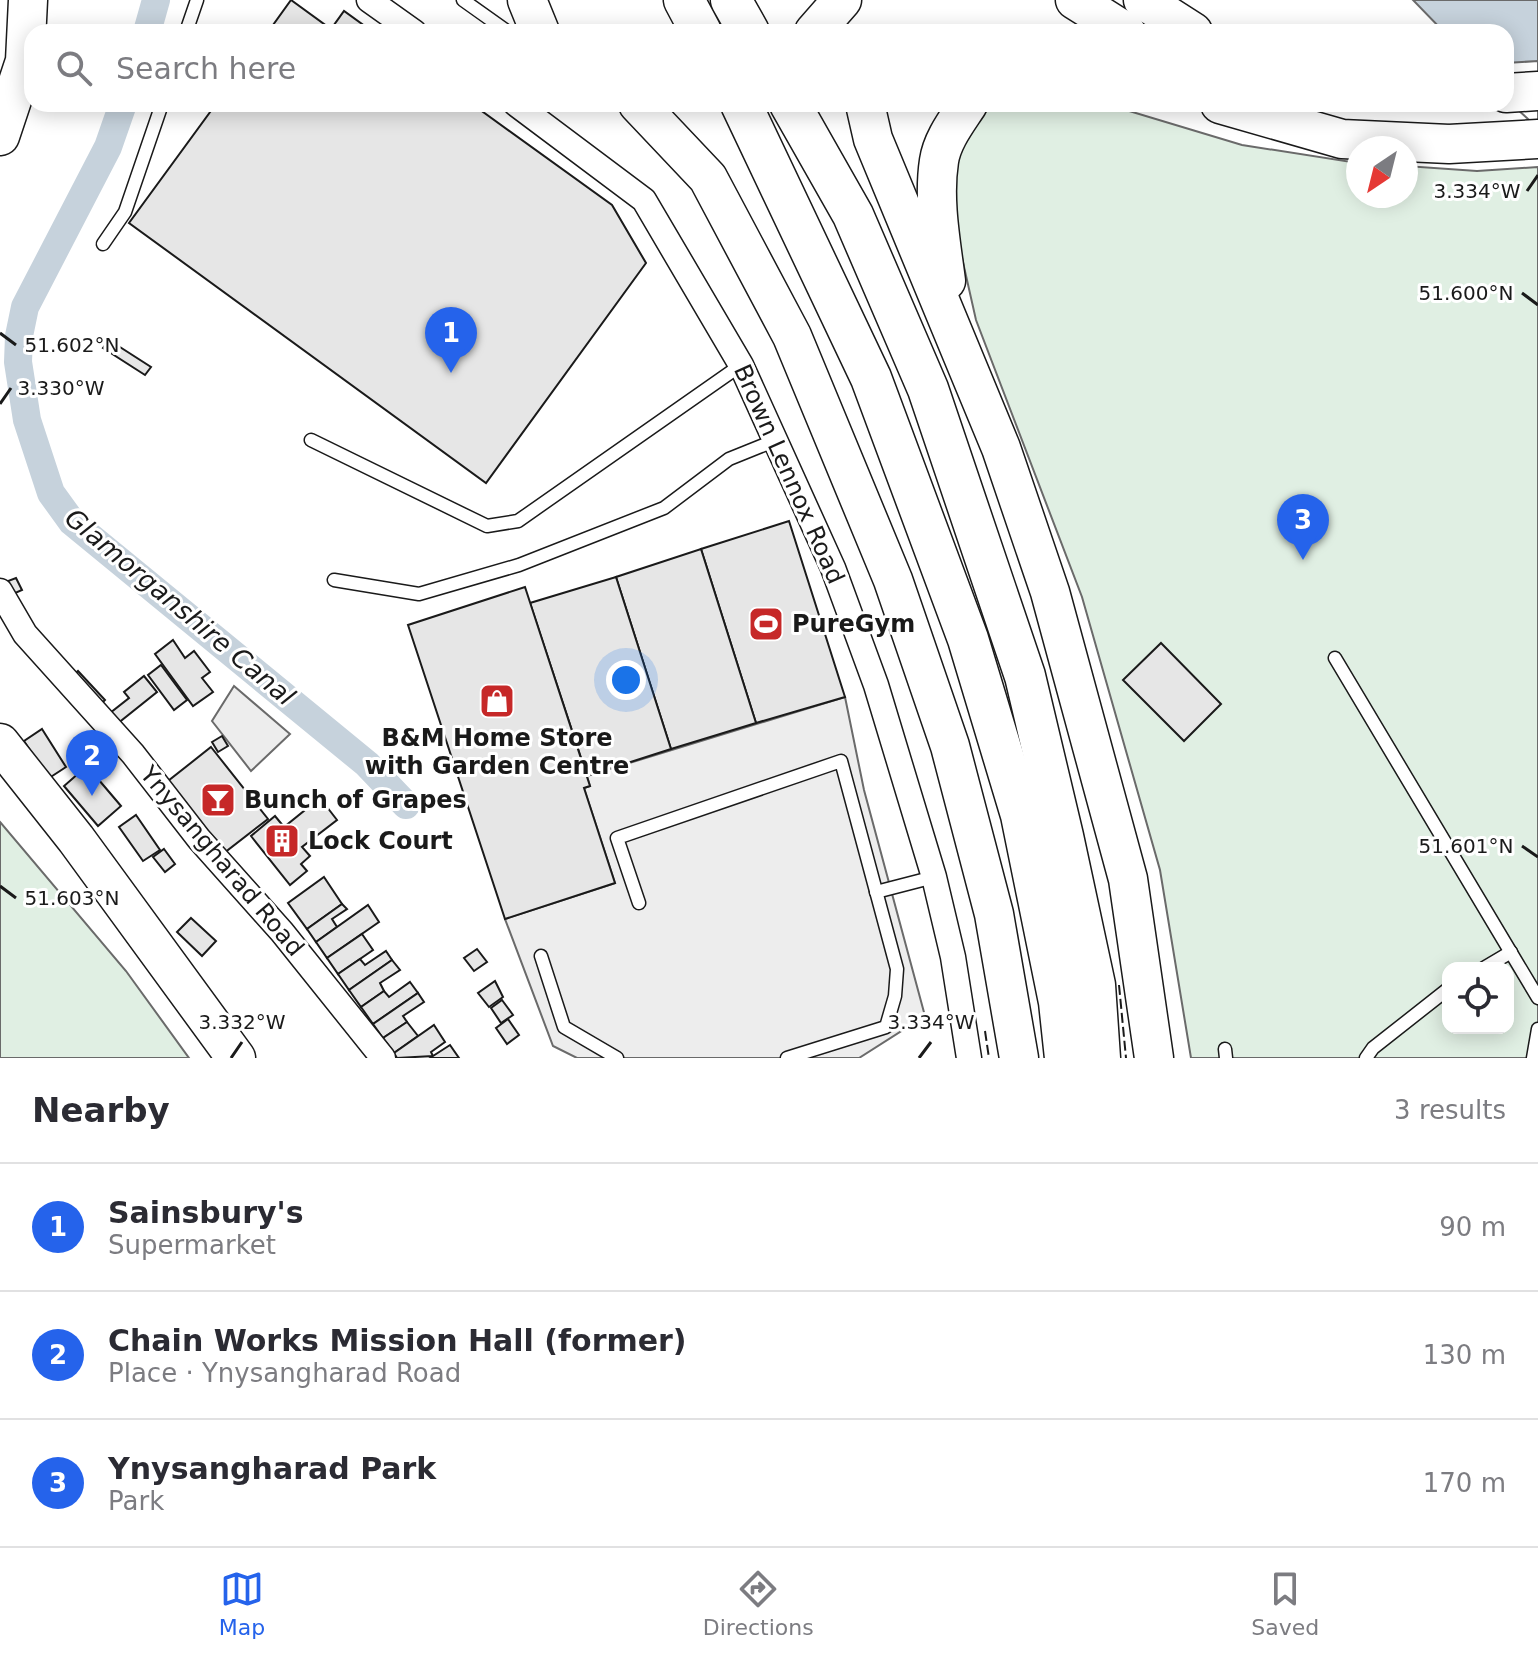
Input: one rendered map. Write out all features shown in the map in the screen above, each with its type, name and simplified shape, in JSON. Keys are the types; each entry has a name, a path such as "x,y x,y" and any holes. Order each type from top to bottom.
{"highway":[{"path":"684,0 697,24"},
{"path":"731,0 744,24"},
{"path":"745,112 871,378 968,639 1021,815 1059,1002 1065,1058"},
{"path":"795,112 853,215 928,389 1025,676 1095,985 1100,1058"}],"main road":[{"path":"27,24 28,0"},
{"path":"527,0 536,24"},
{"path":"821,24 842,0"},
{"path":"851,0 854,24"},
{"path":"1075,0 1113,24"},
{"path":"1143,0 1180,24"},
{"path":"0,136 24,64"},
{"path":"1514,92 1538,91"},
{"path":"646,112 708,178 792,336 893,580 950,746 994,914 1019,1058"},
{"path":"867,112 873,139 1001,448 1050,592 1128,879 1154,1058"},
{"path":"952,332 938,225 939,159 963,112"},
{"path":"1259,112 1342,139 1449,144 1538,139"},
{"path":"0,743 76,839 236,1058"}],"street":[{"path":"369,0 403,24"},
{"name":"Brown Lennox Road","path":"527,112 644,200 741,365 833,568 876,685 934,877 956,971 969,1058"},
{"name":"Ynysangharad Road","path":"0,591 25,634 133,754 199,839 282,932 383,1058"}],"lane":[{"path":"189,24 197,0"},
{"path":"463,0 497,24"},
{"path":"103,244 125,212 159,112"},
{"path":"311,440 487,526 503,524 518,521 741,365"},
{"path":"334,580 419,594 519,565 664,508 729,459 776,440"},
{"path":"1335,658 1538,998"},
{"path":"639,903 617,838 841,761 897,969 895,996 886,1027 787,1058"},
{"path":"876,892 934,877"},
{"path":"1494,962 1511,952"},
{"path":"541,956 564,1027 617,1058"},
{"path":"1366,1058 1373,1048 1442,994"},
{"path":"1533,1058 1538,1029"}],"green space":[{"path":"982,112 1133,112 1242,145 1346,161 1346,208 1418,208 1418,167 1477,171 1538,167 1538,1058 1191,1058 1160,870 1082,597 976,320 952,195 955,159 966,127"},
{"path":"0,822 126,971 189,1058 0,1058"}],"shaded area":[{"path":"1413,0 1538,0 1538,124 1514,101 1514,24 1436,24"},
{"path":"234,686 290,734 251,771 212,721"},
{"path":"845,697 864,790 925,1016 859,1058 577,1058 553,1046 505,919 615,883 584,788 590,786 587,776"}],"pier":[{"path":"1538,61 1538,128 1514,106 1514,62"}],"building":[{"path":"291,0 324,24 274,24"},
{"path":"344,11 362,24 335,24"},
{"path":"210,112 483,112 612,205 646,263 486,483 129,223"},
{"path":"109,340 151,367 145,375 103,348"},
{"path":"789,521 845,697 756,723 701,549"},
{"path":"701,549 756,723 671,749 616,577"},
{"path":"616,577 671,749 587,776 530,603"},
{"path":"16,578 22,590 13,594 8,581"},
{"name":"B&M Home Store with Garden Centre","path":"525,587 590,786 584,788 615,883 505,919 408,625"},
{"path":"173,640 185,658 194,651 210,672 202,678 213,692 193,706 155,654"},
{"path":"1161,643 1221,704 1184,741 1123,680"},
{"path":"161,665 187,700 174,710 148,675"},
{"path":"78,671 105,700 95,710 68,680"},
{"path":"144,676 157,692 112,728 105,717 129,698 124,692"},
{"path":"42,729 66,767 43,782 37,761 24,741"},
{"path":"222,736 228,746 218,752 212,742"},
{"path":"211,747 268,819 224,853 168,781"},
{"path":"87,766 121,806 98,826 64,786"},
{"name":"Lock Court","path":"320,798 337,820 302,847 310,856 301,864 307,871 290,885 251,836 275,816 284,827"},
{"path":"136,815 160,850 143,861 119,827"},
{"path":"164,849 175,864 165,872 153,857"},
{"path":"324,877 342,904 307,929 288,903"},
{"path":"342,904 347,909 332,919 337,927 316,942 307,929"},
{"path":"368,905 379,922 327,958 316,942"},
{"path":"191,918 216,941 202,956 177,932"},
{"path":"362,934 373,950 338,974 327,958"},
{"path":"477,949 487,962 474,971 464,958"},
{"path":"386,951 392,960 349,990 338,974 360,959 365,965"},
{"path":"392,960 400,970 380,983 384,991 361,1007 349,990"},
{"path":"495,981 503,997 489,1007 478,993"},
{"path":"410,982 418,993 373,1024 361,1007 384,991 389,997"},
{"path":"418,993 424,1002 403,1016 407,1022 383,1038 373,1024"},
{"path":"502,1000 513,1015 501,1023 491,1008"},
{"path":"508,1019 519,1035 507,1044 496,1028"},
{"path":"407,1022 418,1036 394,1053 383,1038"},
{"path":"434,1025 445,1042 431,1052 433,1056 397,1058 394,1053"},
{"path":"450,1045 459,1058 430,1058 433,1056"}],"waterway":[{"name":"Glamorganshire Canal","path":"149,24 156,0"},
{"name":"Glamorganshire Canal","path":"120,112 108,147 25,307 19,336 18,362 27,420 51,493 72,522 367,764 406,805"}],"fence":[{"path":"1119,985 1126,1058"},
{"path":"985,1031 989,1058"}],"place":[{"name":"Sainsbury's","path":"451,373"},
{"name":"Ynysangharad Park","path":"1303,560"},
{"name":"PureGym","path":"766,624"},
{"name":"B&M Home Store with Garden Centre","path":"497,701"},
{"name":"Chain Works Mission Hall (former)","path":"92,796"},
{"name":"Bunch of Grapes","path":"218,800"},
{"name":"Lock Court","path":"282,841"}]}
